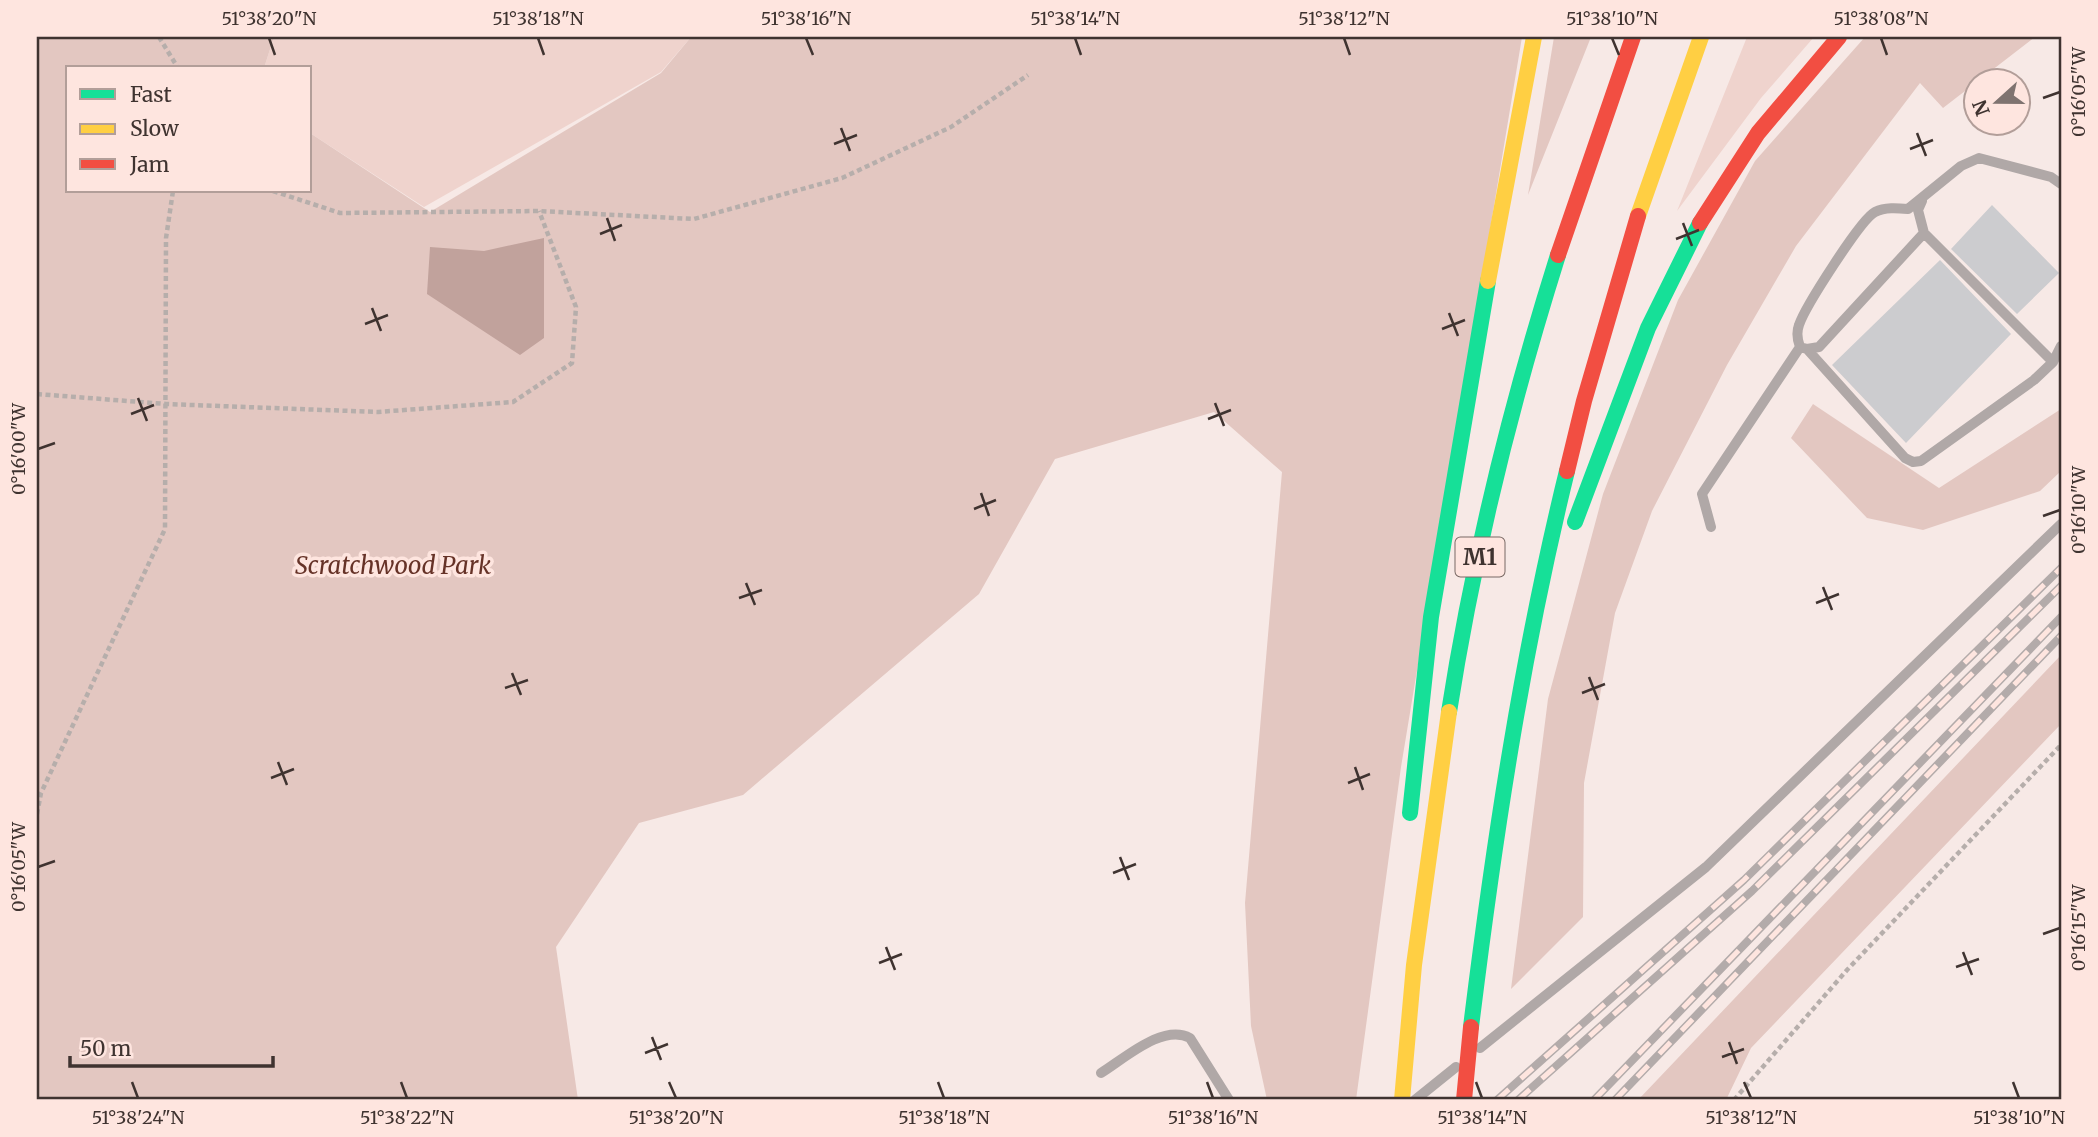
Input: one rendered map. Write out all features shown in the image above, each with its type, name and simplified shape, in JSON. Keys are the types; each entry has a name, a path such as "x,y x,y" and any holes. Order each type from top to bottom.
{"highway":[{"name":"M1","path":"1409,831 1421,697 1448,497 1480,308 1534,37"},
{"name":"M1","path":"1406,1098 1425,869 1456,679 1483,547 1535,332 1559,252 1633,37"},
{"name":"M1","path":"1464,1100 1484,902 1521,678 1563,477 1593,360 1654,168 1701,37"},
{"name":"M1","path":"1521,678 1634,359 1689,242 1761,129 1839,37"},
{"path":"1406,894 1406,1098"}],"lane":[{"path":"2061,184 2051,177 1979,158 1961,166 1908,209 1892,208 1875,212 1863,222 1799,324 1797,337 1803,348 1905,458 1913,462 1921,461 2034,380 2053,362 2061,346"},
{"path":"1924,198 1917,210 1924,233 2053,362"},
{"path":"1803,348 1819,347 1924,233"},
{"path":"1711,527 1702,494 1803,348"},
{"path":"1406,1098 1706,867 2061,524"},
{"path":"1101,1073 1161,1036 1180,1032 1190,1038 1229,1100"}],"path":[{"path":"159,37 177,66"},
{"path":"277,192 340,213 539,211 694,219 842,178 951,127 1028,75"},
{"path":"37,814 41,793 165,529 166,238 173,192"},
{"path":"37,394 166,404 378,412 513,402 572,363 576,307 539,211"},
{"path":"1734,1100 1847,970 2061,745"}],"shaded area":[{"path":"274,37 691,37 661,72 424,207 312,134 312,66 265,66"},
{"path":"1747,37 1814,37 1761,98 1677,211"},
{"path":"544,238 544,338 520,355 427,294 430,247 484,251"}],"green space":[{"name":"Scratchwood Park","path":"37,37 274,37 265,66 66,66 66,192 312,192 312,134 430,212 661,73 691,37 1522,37 1401,767 1356,1100 1267,1100 1251,1026 1245,903 1282,472 1214,412 1055,459 979,594 743,795 639,823 556,947 578,1100 37,1100"},
{"path":"1554,37 1591,37 1528,195"},
{"path":"1865,37 2035,37 1997,66 1962,66 1962,93 1943,108 1920,83 1796,246 1727,365 1652,511 1615,613 1584,783 1583,917 1511,989 1548,699 1603,494 1678,300 1755,161"},
{"path":"1813,404 1939,488 2061,409 2061,471 2040,491 1923,530 1867,518 1791,438"},
{"path":"2061,655 2061,724 1751,1048 1726,1100 1638,1100"}],"building":[{"path":"1992,205 2059,273 2017,314 1951,249"},
{"path":"1940,260 2011,334 1906,443 1832,365"}],"railway":[{"path":"1497,1100 1744,880 2061,568"},
{"path":"1518,1100 1752,891 2061,586"},
{"path":"1594,1100 2061,617"},
{"path":"1615,1100 2061,636"}],"traffic: fast":[{"path":"1575,522 1648,328 1700,223"},
{"path":"1449,712 1495,482 1558,255"},
{"path":"1410,813 1431,617 1488,281"},
{"path":"1471,1027 1489,887 1523,678 1567,471"}],"traffic: slow":[{"path":"1488,281 1534,37"},
{"path":"1638,216 1701,37"},
{"path":"1402,1100 1414,965 1449,712"}],"traffic: jam":[{"path":"1558,255 1633,37"},
{"path":"1700,223 1758,133 1839,37"},
{"path":"1567,471 1584,401 1638,216"},
{"path":"1464,1100 1471,1027"}]}
